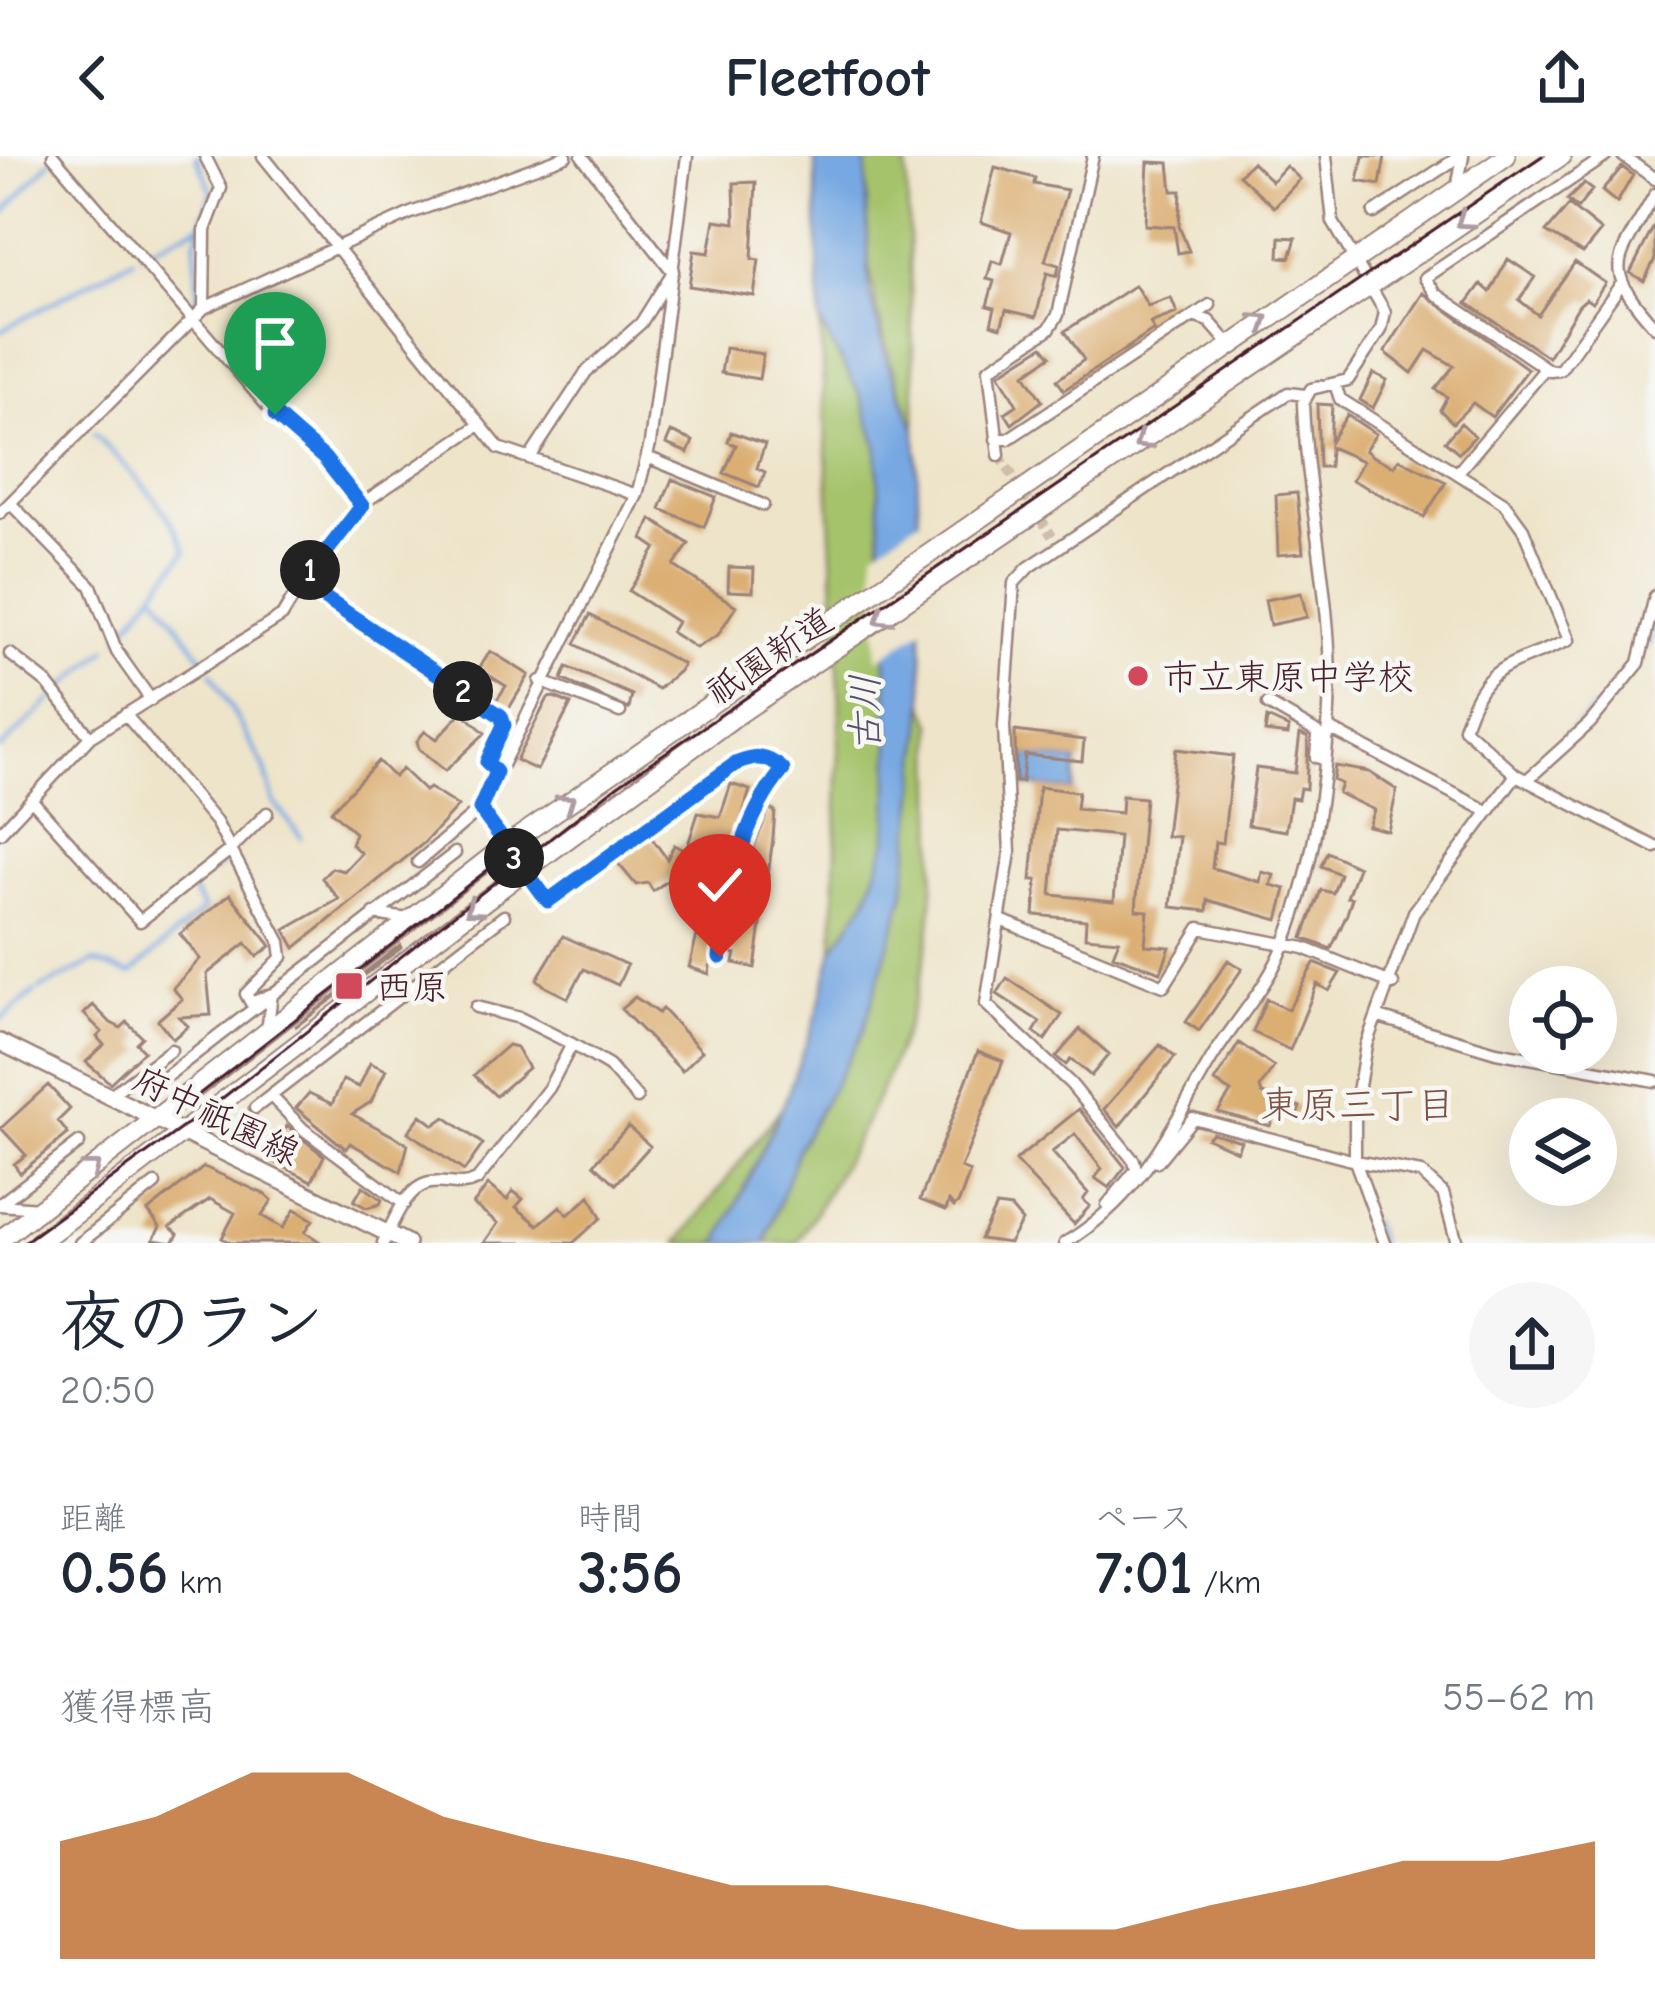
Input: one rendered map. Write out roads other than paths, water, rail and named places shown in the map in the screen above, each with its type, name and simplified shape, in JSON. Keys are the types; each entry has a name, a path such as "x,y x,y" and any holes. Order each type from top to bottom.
{"highway":[{"name":"祇園新道","path":"0,1240 504,847 1506,156"},
{"name":"祇園新道","path":"38,1243 525,870 807,670 1561,156"}],"main road":[{"name":"府中祇園線","path":"0,1042 385,1238 407,1243"}],"street":[{"path":"53,156 362,506"},
{"path":"204,308 206,230 221,188 205,156"},
{"path":"262,156 500,448 637,494"},
{"path":"151,700 117,652 91,586 5,509 204,308 336,247 566,156"},
{"path":"582,156 673,272"},
{"path":"418,862 480,809 637,494 647,457 687,156"},
{"path":"999,455 989,369 1049,329 1058,315 1093,156"},
{"path":"1150,1168 1284,945 1303,882 1328,728 1329,649 1305,454 1305,395 1311,389 1336,387 1357,370 1381,330 1385,312 1373,284 1333,222 1325,156"},
{"path":"1457,188 1461,156"},
{"path":"1374,213 1461,156"},
{"path":"1606,156 1425,278 1436,294 1545,369 1559,370 1619,287"},
{"path":"1624,156 1655,179"},
{"path":"1502,194 1531,205"},
{"path":"1655,194 1615,269 1619,287 1655,327"},
{"path":"531,456 586,372 641,323 673,272"},
{"path":"996,439 1008,440 1210,305"},
{"path":"1193,316 1209,321 1229,344"},
{"path":"1458,472 1545,369"},
{"path":"1336,387 1340,398 1504,503 1522,529 1569,640 1491,673 1476,689 1464,728 1522,777 1655,847"},
{"path":"1094,1221 1136,1170 1134,1161 1071,1084 986,1004 1003,921 1010,851 1004,726 1014,583 1056,542 1288,392 1305,395"},
{"path":"0,832 90,736 281,616 362,506 478,426"},
{"path":"647,457 764,505"},
{"path":"302,583 501,716 504,725 487,762 496,772"},
{"path":"1385,1243 1354,1161 1355,1109 1366,1046 1393,984 1414,913 1485,810 1590,723 1639,663 1655,596"},
{"path":"10,654 47,683 90,736"},
{"path":"540,681 620,712"},
{"path":"1268,704 1318,734 1316,757 1324,759"},
{"path":"125,714 216,822 280,942 282,957 247,998 250,1004 272,994"},
{"path":"1328,728 1485,810"},
{"path":"480,809 548,901 735,764 755,756 772,760 783,770 760,797 737,862 720,957"},
{"path":"31,799 140,921 230,850 267,813"},
{"path":"166,1076 455,853"},
{"path":"374,914 408,919"},
{"path":"255,1108 504,916"},
{"path":"1003,921 1164,986 1199,928 1284,945 1393,984"},
{"path":"431,971 440,935"},
{"path":"267,1031 272,994"},
{"path":"476,1007 520,1018 572,1044 609,1066 637,1098"},
{"path":"1379,1017 1496,1052 1655,1081"},
{"path":"299,1042 332,1048"},
{"path":"385,1238 404,1204 430,1183 464,1187 477,1180 549,1088 572,1044"},
{"path":"109,1096 171,1050"},
{"path":"271,1096 303,1129 404,1204"},
{"path":"1065,1243 1130,1195 1193,1118 1432,1179 1443,1193 1457,1243"},
{"path":"0,1204 79,1143"},
{"path":"86,1239 155,1184"},
{"path":"86,1239 97,1198"},
{"path":"0,1204 42,1208"}],"water":[{"name":"古川","path":"815,156 866,156 869,290 887,361 916,430 924,702 916,794 904,896 863,1032 799,1147 765,1243 718,1243 783,1106 817,1014 833,950 867,899 887,841 890,752 877,444 861,396 820,323"},
{"path":"1025,755 1077,761 1073,791 1021,785"}],"waterway":[{"path":"196,156 212,192 195,243 198,304"},
{"path":"0,217 51,160"},
{"path":"141,254 199,225"},
{"path":"0,331 133,259"},
{"path":"121,383 166,339"},
{"path":"94,434 158,503 186,551 119,637"},
{"path":"157,595 206,663"},
{"path":"1649,645 1655,621"},
{"path":"60,691 107,649"},
{"path":"1617,682 1636,658"},
{"path":"211,672 264,767 274,802 301,837"},
{"path":"0,749 53,698"},
{"path":"1529,771 1595,709"},
{"path":"209,873 229,859"},
{"path":"172,937 204,909 190,887"},
{"path":"1419,916 1425,905"},
{"path":"40,989 94,962 131,974 170,939"},
{"path":"0,1020 35,992"},
{"path":"1348,1148 1350,1112"},
{"path":"1372,1222 1379,1243"}],"tunnel":[{"path":"999,455 1052,536"}],"tram line":[{"path":"23,1243 215,1104 618,785 1542,156"},
{"path":"171,1116 512,851"}],"place":[{"name":"市立東原中学校","path":"1138,676"},
{"name":"西原","path":"349,986"}],"district":[{"name":"東原三丁目","path":"1358,1104"}]}
